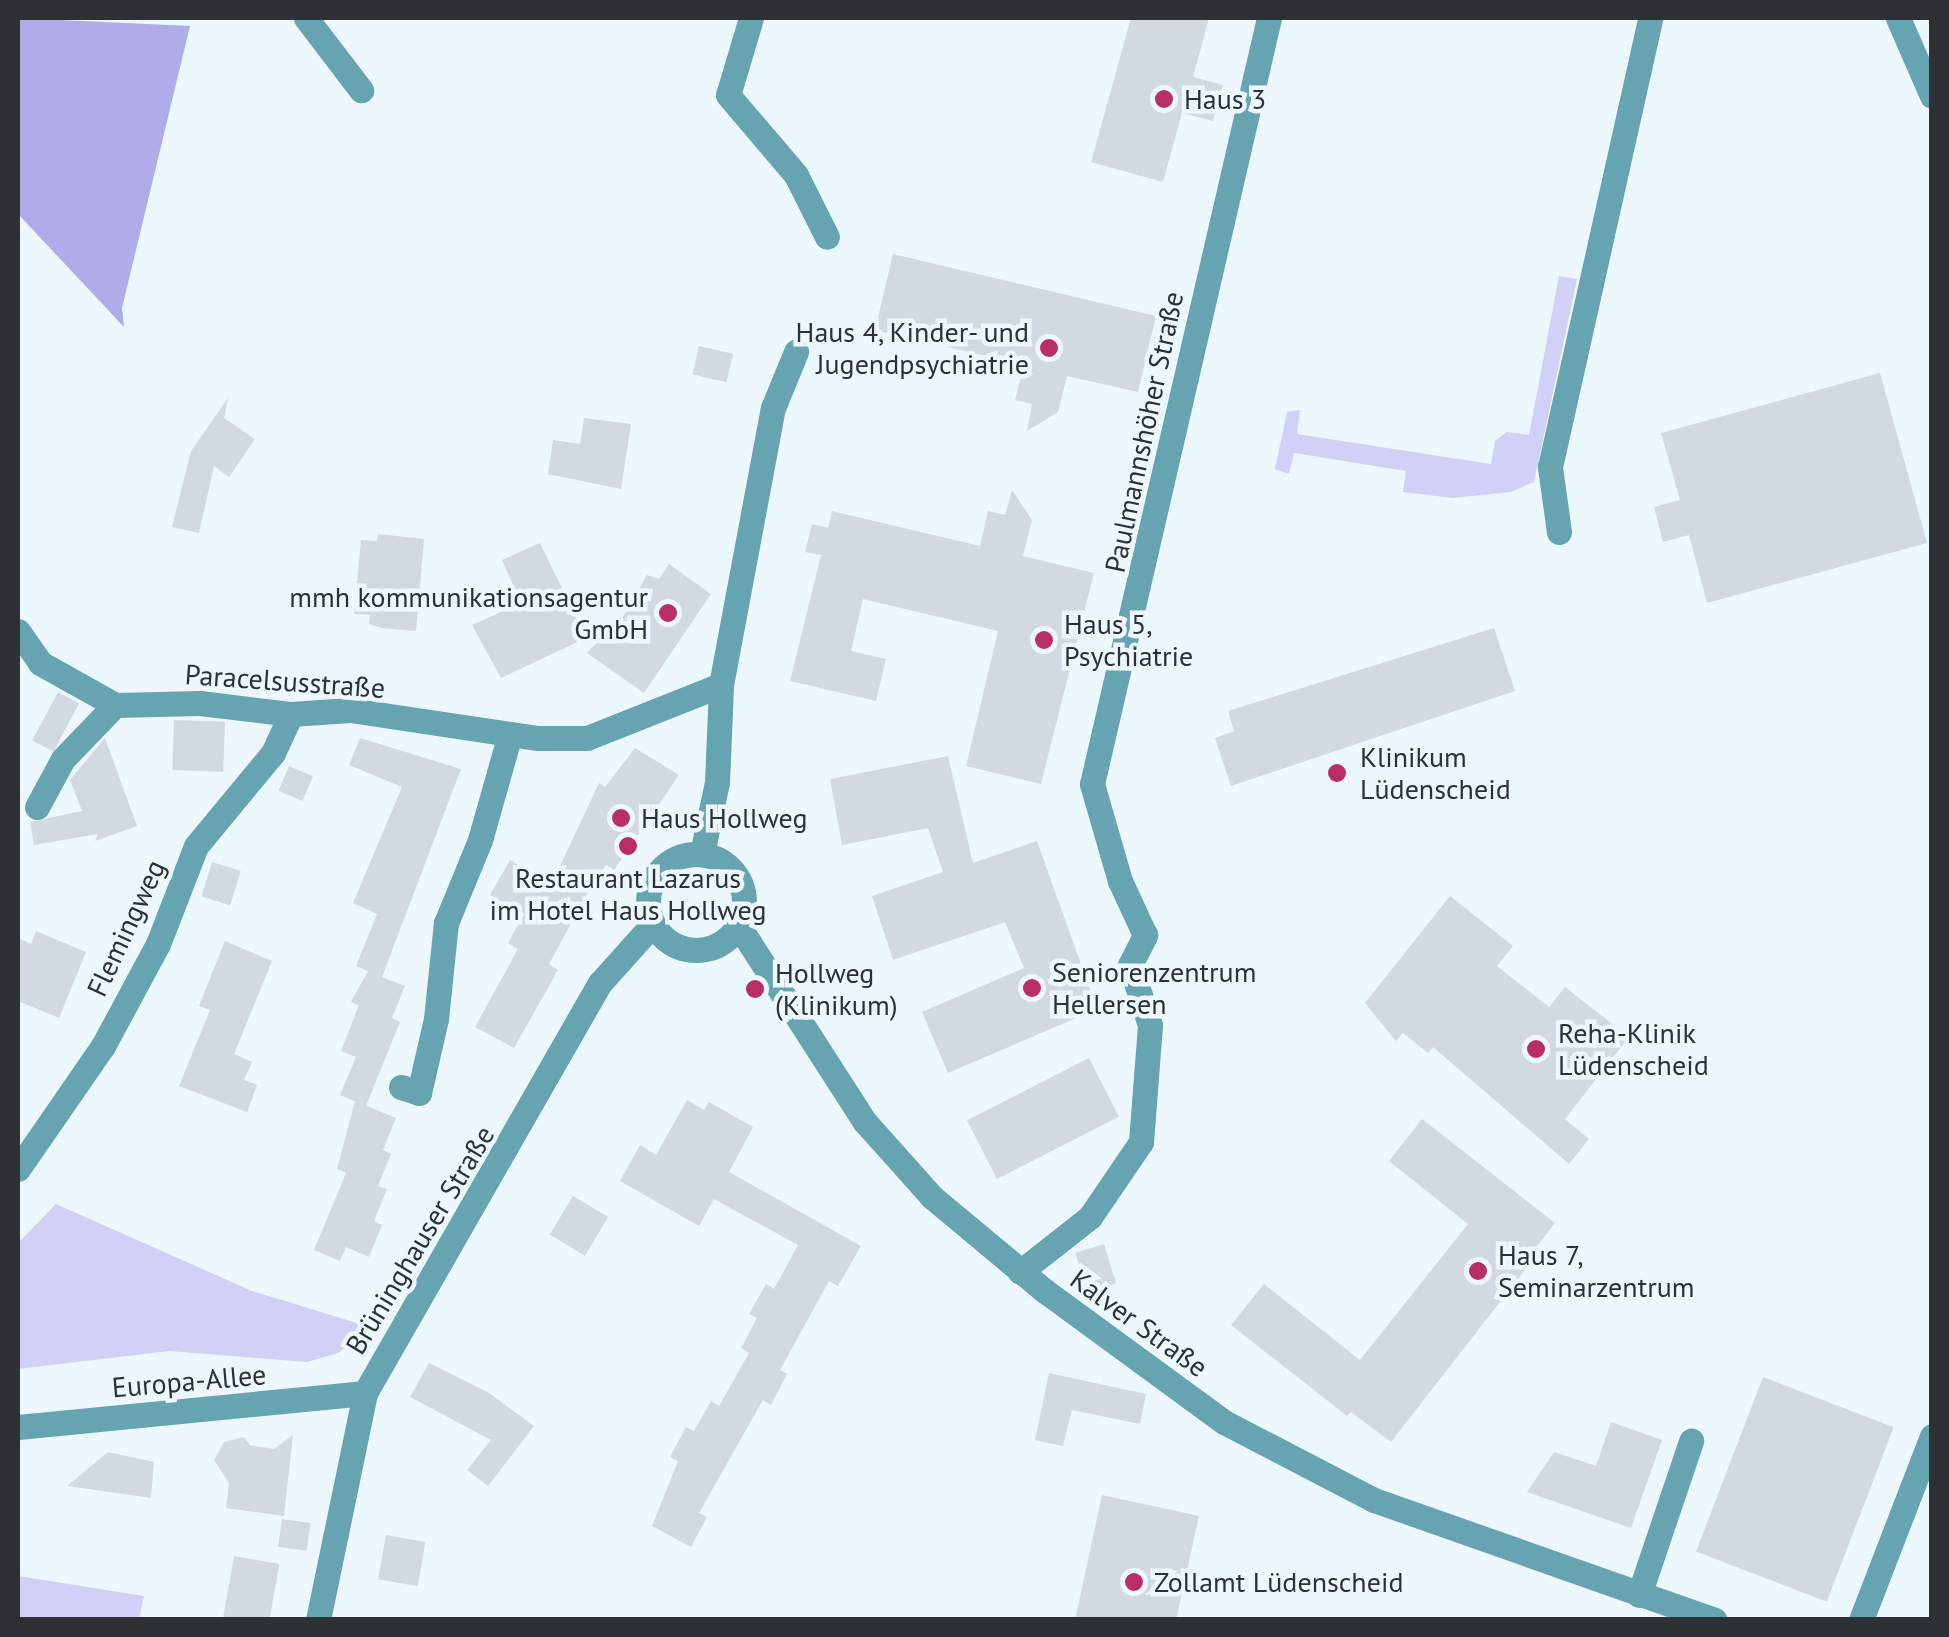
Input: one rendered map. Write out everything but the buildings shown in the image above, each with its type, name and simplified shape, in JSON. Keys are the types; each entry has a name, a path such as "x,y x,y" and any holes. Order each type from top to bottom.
{"street":[{"path":"306,18 362,90"},
{"path":"751,18 728,95 796,175 827,237"},
{"name":"Paulmannshöher Straße","path":"1020,1272 1090,1217 1141,1142 1150,1026 1130,965 1145,935 1120,881 1092,784 1269,18"},
{"path":"1559,532 1550,467 1650,18"},
{"path":"1898,18 1932,96"},
{"path":"702,854 718,782 721,685 773,408 796,352"},
{"name":"Paracelsusstraße","path":"18,631 40,663 115,704 200,703 291,714 350,710 510,734 587,738 721,685"},
{"path":"37,807 63,759 115,704"},
{"name":"Flemingweg","path":"18,1169 104,1046 158,944 196,846 273,753 291,714"},
{"path":"401,1087 419,1093 436,1019 437,960 446,922 480,840 510,734"},
{"path":"702,854 724,863 739,880 744,902 738,924 721,943 697,950 673,945 652,926 648,903 655,876 675,859 702,854"},
{"name":"Kalver Straße","path":"738,924 865,1122 932,1197 1020,1272 1224,1422 1342,1486 1715,1620"},
{"name":"Brüninghauser Straße","path":"318,1620 365,1393 600,983 652,926"},
{"name":"Europa-Allee","path":"18,1427 365,1393"},
{"path":"1862,1620 1932,1436"},
{"path":"1639,1595 1691,1442"}],"shaded area":[{"path":"18,18 190,26 122,308 124,327 18,214"},
{"path":"1559,276 1577,279 1534,482 1511,492 1453,498 1403,492 1406,471 1294,453 1289,474 1275,469 1287,412 1300,410 1297,434 1491,464 1495,441 1507,432 1529,435"},
{"path":"56,1204 252,1291 373,1328 338,1353 307,1362 169,1351 18,1369 18,1243"},
{"path":"18,1576 144,1596 139,1619 18,1619"}],"place":[{"name":"Haus 3","path":"1164,99"},
{"name":"Haus 4, Kinder- und Jugendpsychiatrie","path":"1049,348"},
{"name":"mmh kommunikationsagentur GmbH","path":"668,613"},
{"name":"Haus 5, Psychiatrie","path":"1044,640"},
{"name":"Klinikum Lüdenscheid","path":"1337,773"},
{"name":"Haus Hollweg","path":"621,818"},
{"name":"Restaurant Lazarus im Hotel Haus Hollweg","path":"628,846"},
{"name":"Seniorenzentrum Hellersen","path":"1032,988"},
{"name":"Hollweg (Klinikum)","path":"755,989"},
{"name":"Reha-Klinik Lüdenscheid","path":"1536,1049"},
{"name":"Haus 7, Seminarzentrum","path":"1478,1271"},
{"name":"Zollamt Lüdenscheid","path":"1134,1582"}]}
